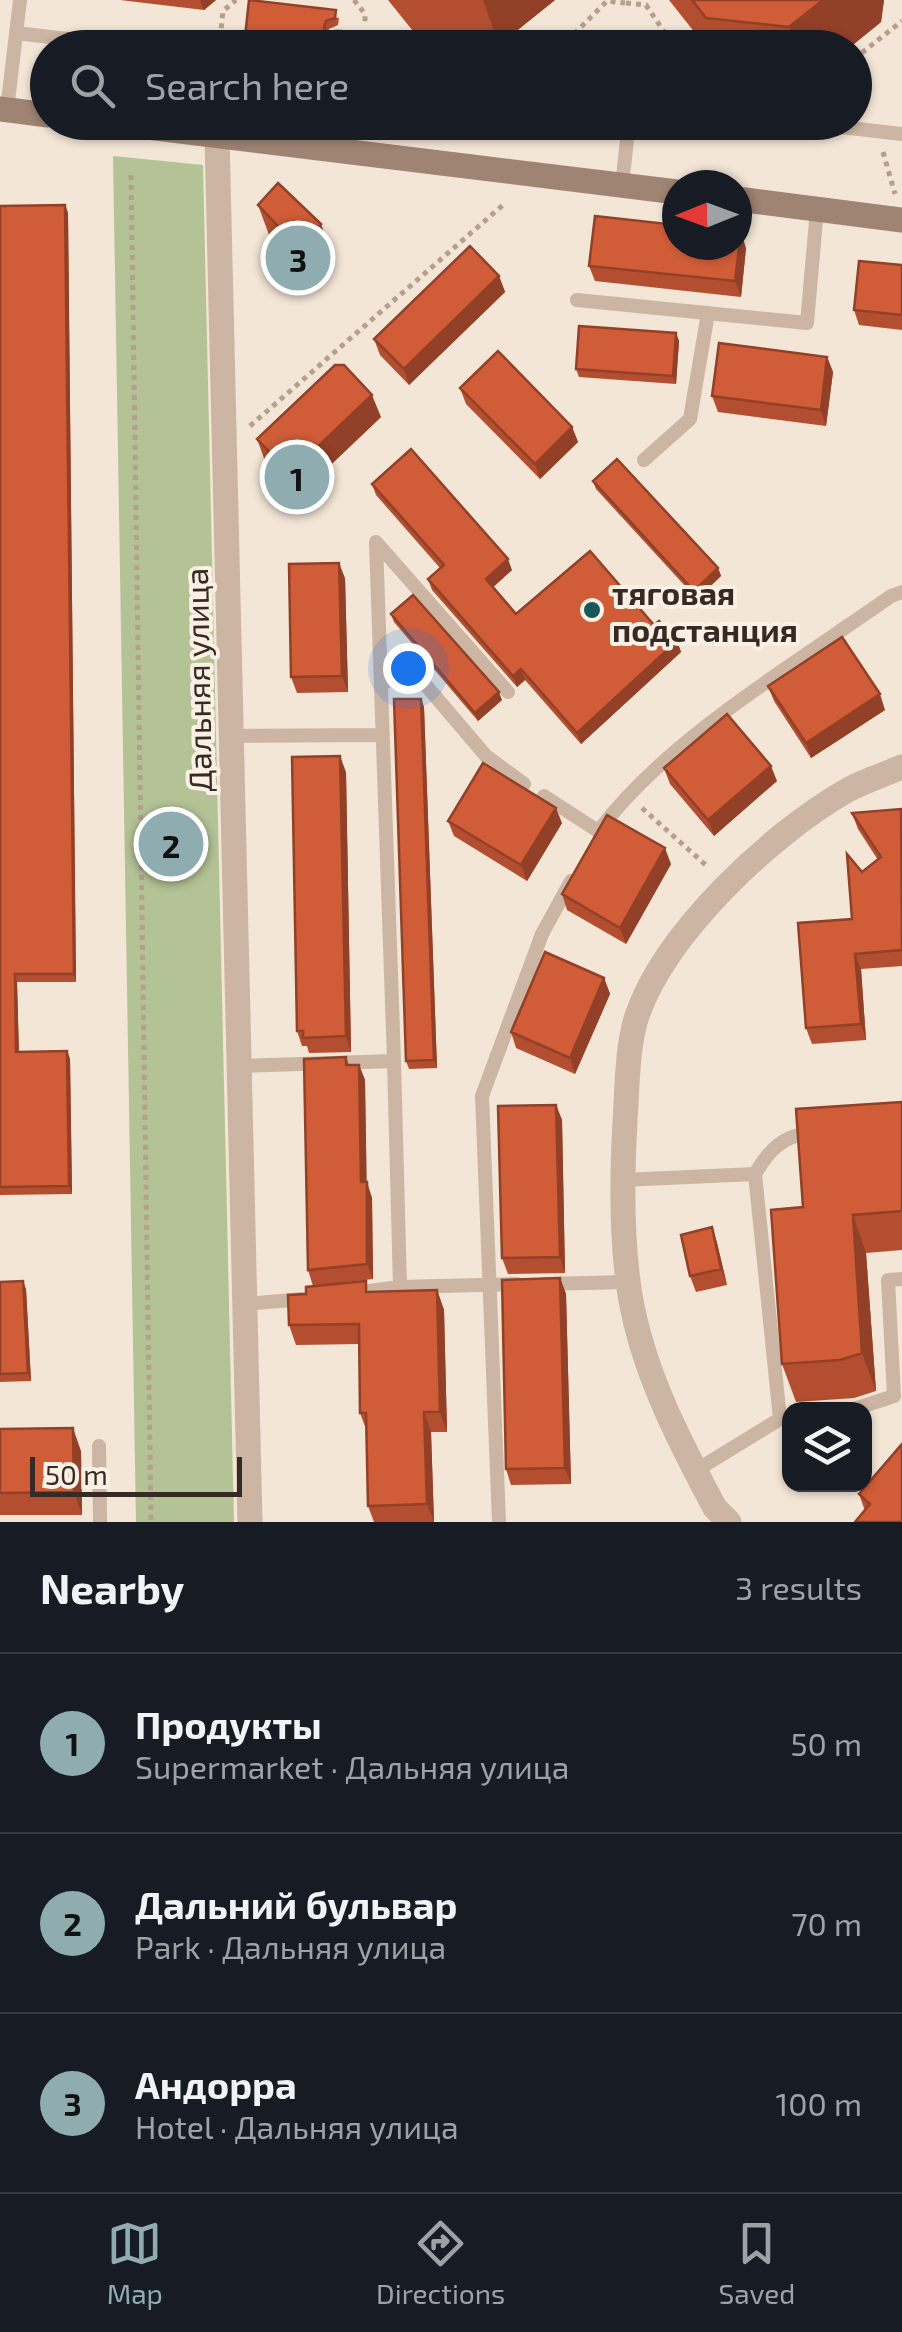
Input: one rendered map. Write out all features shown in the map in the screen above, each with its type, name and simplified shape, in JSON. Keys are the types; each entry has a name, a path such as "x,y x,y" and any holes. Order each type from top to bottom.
{"main road":[{"path":"4,110 30,113"},
{"path":"250,140 662,190"},
{"path":"752,201 817,209 900,211"}],"street":[{"name":"Дальняя улица","path":"217,140 250,1522"},
{"path":"728,1522 715,1508 695,1471 658,1392 637,1328 628,1282 622,1180 626,1097 636,1018 669,950 780,837 847,790 902,767"}],"lane":[{"path":"4,110 20,0"},
{"path":"16,33 30,35"},
{"path":"872,131 902,134"},
{"path":"622,185 627,140"},
{"path":"576,300 807,323 817,209"},
{"path":"644,460 690,419 708,313"},
{"path":"400,1287 376,542 508,692"},
{"path":"589,848 628,796 726,712 902,592"},
{"path":"381,684 412,668 486,756 524,784"},
{"path":"231,736 383,735"},
{"path":"544,796 598,831"},
{"path":"499,1522 482,1096 542,934 580,865"},
{"path":"239,1066 394,1061"},
{"path":"783,1402 755,1174 768,1152 792,1135 828,1131"},
{"path":"622,1180 755,1174"},
{"path":"872,1403 894,1396 888,1280 902,1279"},
{"path":"342,1294 400,1287 628,1282"},
{"path":"244,1304 323,1296"},
{"path":"695,1471 782,1421"},
{"path":"99,1446 100,1522"}],"path":[{"path":"221,30 223,10 236,0"},
{"path":"578,30 607,0 646,5 663,30"},
{"path":"872,44 902,21"},
{"path":"876,132 900,211"},
{"path":"131,175 151,1522"},
{"path":"237,438 502,205"},
{"path":"628,796 729,886"}],"green space":[{"path":"113,156 203,165 234,1522 136,1522"}],"building":[{"path":"249,0 336,10 335,18 326,21 325,30 246,30"},
{"path":"692,0 823,0 789,27 706,18"},
{"path":"278,183 321,224 299,248 258,205"},
{"path":"65,205 74,974 15,974 16,1052 67,1051 69,1186 0,1187 0,206"},
{"path":"595,216 662,223 662,260 738,260 735,281 589,266"},
{"path":"470,246 499,276 404,369 374,339"},
{"path":"859,261 902,265 902,315 854,310"},
{"path":"579,326 676,333 673,376 576,369"},
{"path":"719,343 827,357 821,410 712,396"},
{"path":"498,351 572,427 535,464 460,388"},
{"path":"335,365 344,365 372,395 290,473 257,439"},
{"path":"411,449 508,559 486,579 516,614 590,551 654,625 659,621 677,641 577,733 521,669 513,676 428,579 444,565 372,484"},
{"path":"617,459 718,568 694,591 593,481"},
{"path":"339,563 342,676 291,677 289,564"},
{"path":"413,595 499,692 475,713 391,614"},
{"path":"842,637 880,694 806,743 768,686"},
{"path":"394,699 421,699 434,1060 406,1061"},
{"path":"727,714 771,766 708,820 664,768"},
{"path":"340,756 346,1036 303,1038 303,1031 297,1031 292,757"},
{"path":"483,763 556,808 521,865 448,821"},
{"path":"901,809 902,950 855,954 861,1024 806,1028 798,923 852,919 847,854 862,872 881,857 852,813"},
{"path":"607,815 665,848 620,928 562,894"},
{"path":"545,952 604,978 570,1058 511,1032"},
{"path":"346,1057 346,1065 359,1065 361,1182 367,1182 367,1264 308,1270 304,1059"},
{"path":"902,1102 902,1211 853,1215 862,1353 840,1360 782,1364 771,1210 803,1207 796,1109"},
{"path":"556,1105 560,1257 502,1258 498,1106"},
{"path":"712,1227 721,1269 690,1276 681,1235"},
{"path":"560,1278 565,1468 506,1469 502,1280"},
{"path":"23,1281 28,1373 0,1374 0,1282"},
{"path":"366,1281 366,1292 437,1290 440,1412 424,1412 427,1504 368,1506 366,1413 360,1413 359,1324 289,1325 288,1295 306,1294 306,1287"},
{"path":"73,1428 74,1492 0,1493 0,1429"},
{"path":"902,1444 902,1522 855,1522 870,1504 859,1494 872,1492 872,1479"}],"place":[{"name":"Андорра","path":"298,258"},
{"name":"Продукты","path":"297,477"},
{"name":"тяговая подстанция","path":"592,610"},
{"name":"Дальний бульвар","path":"171,844"}]}
